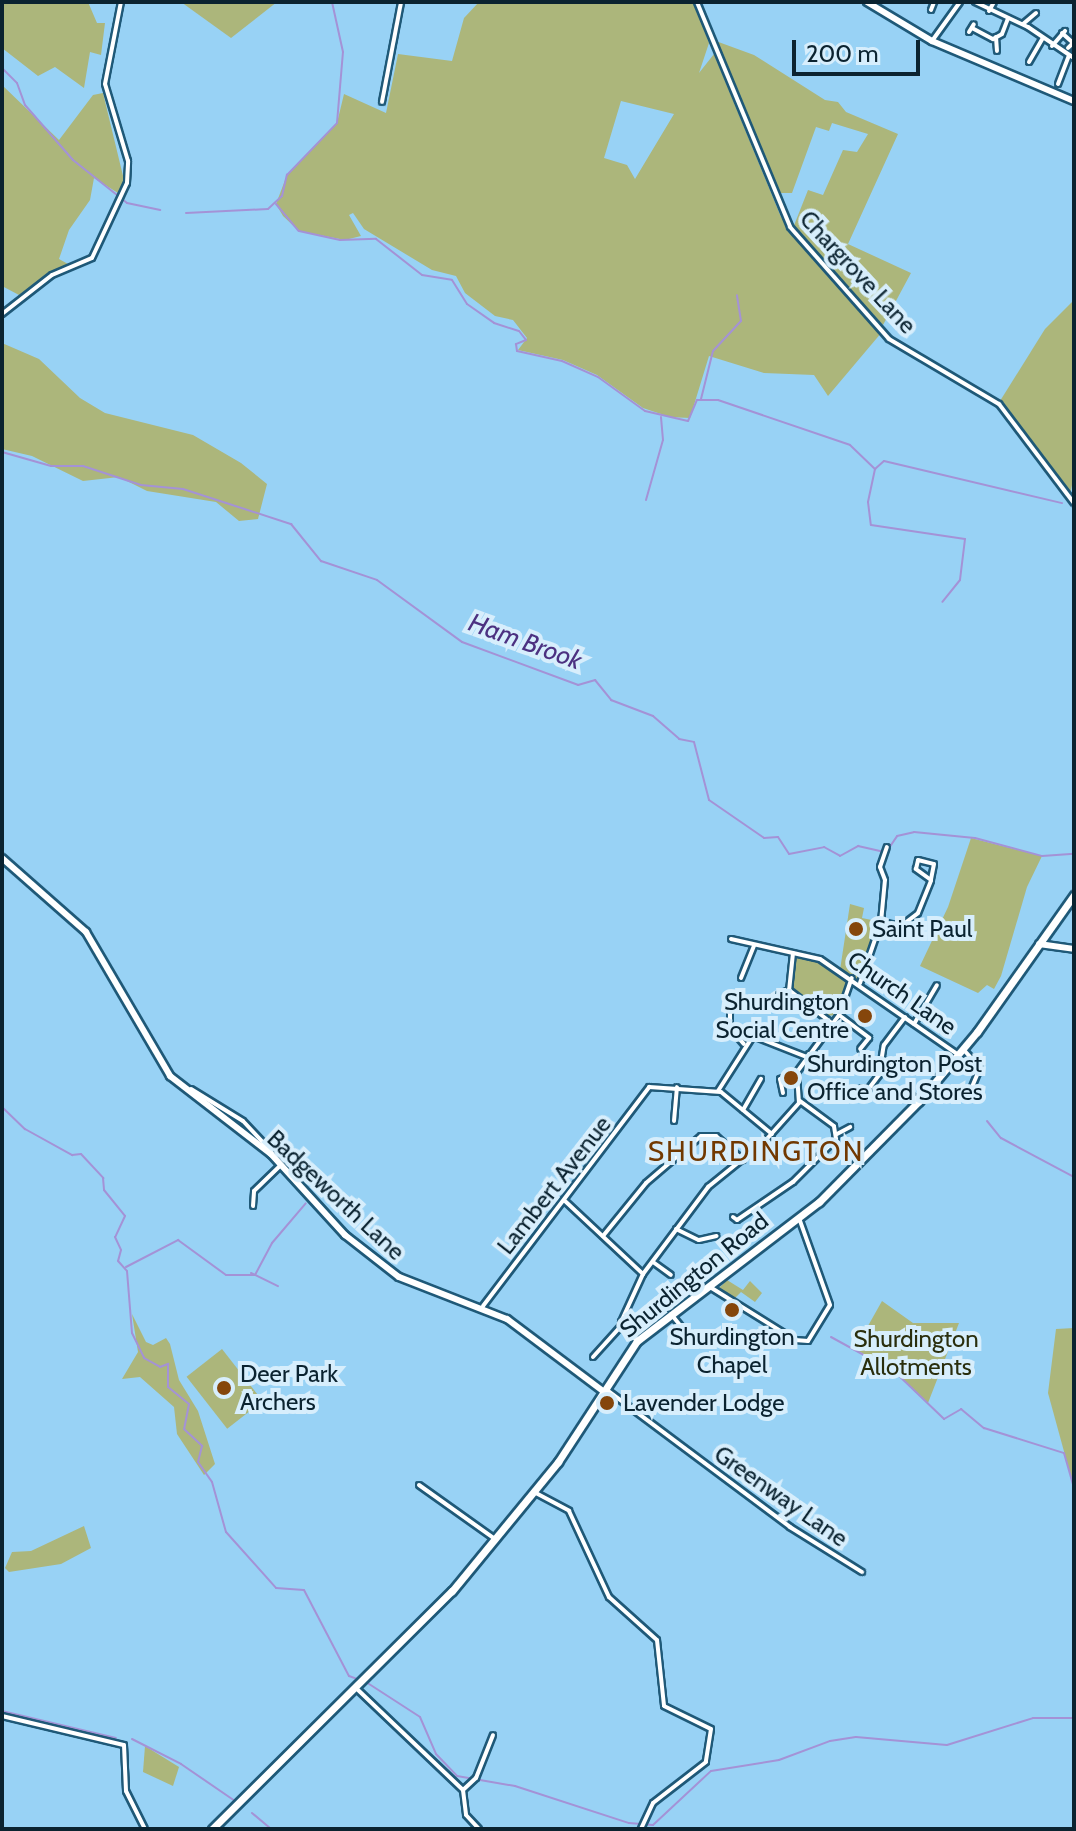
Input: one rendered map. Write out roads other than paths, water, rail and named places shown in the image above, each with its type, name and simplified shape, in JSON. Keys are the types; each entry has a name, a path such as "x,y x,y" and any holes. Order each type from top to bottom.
{"main road":[{"name":"Shurdington Road","path":"212,1829 357,1689 495,1539 534,1492 637,1341 708,1284 799,1218 919,1101 961,1052 1074,895"}],"street":[{"path":"2,314 52,275 92,258 127,183 128,161 105,84 121,2"},
{"path":"382,102 401,2"},
{"name":"Chargrove Lane","path":"697,2 790,227 889,339 999,404 1074,503"},
{"path":"867,2 932,41 1074,101"},
{"path":"932,41 960,2"},
{"path":"975,2 1023,24 1071,57 1058,84"},
{"path":"989,11 994,2"},
{"path":"1023,24 1036,13"},
{"path":"997,51 996,37 1008,18"},
{"path":"972,28 996,37"},
{"path":"1052,46 1064,32 1073,43 1068,48"},
{"path":"1032,59 1043,38"},
{"path":"860,983 881,922 885,880 880,867 887,847"},
{"name":"Badgeworth Lane","path":"2,858 86,932 162,1065 181,1087 271,1154 345,1235 399,1277 483,1306 534,1337 604,1390"},
{"path":"881,922 897,926 911,921 931,880 934,864 918,860 916,869 931,880"},
{"name":"Church Lane","path":"731,939 820,959 860,983 914,1024 961,1052"},
{"path":"1039,944 1074,949"},
{"path":"741,978 754,945"},
{"path":"789,990 793,953"},
{"path":"783,1093 780,1079 797,1072 833,1024 852,978"},
{"path":"914,1024 937,985"},
{"path":"759,1004 789,990"},
{"path":"789,990 833,1024"},
{"path":"726,1007 730,1028 744,1044"},
{"path":"839,1015 869,1038 860,1049"},
{"path":"872,1095 864,1090 879,1075 886,1041 905,1017"},
{"path":"718,1091 744,1044 761,1036 828,1064"},
{"path":"961,1052 980,1068 971,1089"},
{"path":"882,1060 909,1068"},
{"path":"593,1357 621,1326 643,1274 708,1187 772,1134 800,1101 797,1072"},
{"path":"743,1110 761,1079"},
{"name":"Lambert Avenue","path":"483,1306 652,1086 677,1087"},
{"path":"181,1087 243,1121 271,1154"},
{"path":"674,1121 677,1087 718,1091 772,1134"},
{"path":"906,1091 919,1101"},
{"path":"800,1101 837,1134"},
{"path":"737,1221 805,1172 837,1134 850,1127"},
{"path":"603,1236 667,1164 709,1134 743,1160"},
{"path":"253,1206 254,1191 282,1165"},
{"path":"565,1201 643,1274"},
{"path":"708,1284 795,1340 808,1341 830,1305 799,1218"},
{"path":"676,1229 699,1240 717,1236"},
{"path":"653,1261 671,1275"},
{"path":"671,1313 692,1340"},
{"path":"621,1326 637,1341"},
{"name":"Greenway Lane","path":"604,1390 790,1527 862,1572"},
{"path":"419,1485 495,1539"},
{"path":"534,1492 569,1511 609,1597 657,1640 664,1706 711,1729 706,1762 653,1803 641,1829"},
{"path":"357,1689 463,1790 466,1815 479,1829"},
{"path":"2,1716 124,1745 126,1791 145,1829"},
{"path":"463,1790 479,1774 493,1735"}],"waterway":[{"path":"186,213 268,209 282,196 287,175 337,123 343,52 332,2"},
{"path":"2,68 17,83 25,105 73,160 127,203 160,210"},
{"path":"276,204 299,231 340,240 376,239 422,275 452,280 467,304 494,323 519,331 526,340 516,344 517,351 562,361 598,377 645,411 688,421 697,400 718,400 850,445 875,469 884,461 1062,503"},
{"path":"701,399 713,351 741,321 737,295"},
{"path":"646,500 663,440 661,417"},
{"name":"Ham Brook","path":"2,452 51,466 83,466 141,485 183,489 291,524 321,561 377,580 462,642 578,685 595,680 611,700 653,716 679,739 694,742 709,800 764,838 778,837 789,854 824,847 840,856 858,846 883,852"},
{"path":"875,469 868,502 871,525 965,539 960,580 942,602"},
{"name":"Ham Brook","path":"887,851 897,836 914,832 975,838 1042,856 1074,854"},
{"path":"2,1107 25,1129 72,1155 81,1154 103,1178 104,1190 125,1216 115,1237 121,1250 118,1261 127,1271 132,1333 144,1358 160,1367 168,1364 168,1387 189,1404 184,1429 202,1446 198,1462 212,1482 226,1532 276,1588 304,1590 349,1676 360,1680"},
{"path":"987,1121 1001,1138 1074,1177"},
{"path":"126,1267 178,1240 226,1275 255,1275 272,1243 306,1203"},
{"path":"251,1273 278,1286"},
{"path":"831,1337 895,1372 944,1419 961,1409 984,1428 1064,1453 1074,1488"},
{"path":"366,1682 420,1717 436,1754 457,1776 515,1786 629,1823 653,1825 711,1771 779,1760 830,1741 856,1737 947,1745 1033,1718 1074,1718"},
{"path":"2,1711 116,1738"},
{"path":"132,1739 181,1764 235,1801"},
{"path":"252,1813 271,1829"}],"place":[{"name":"Saint Paul","path":"856,929"},
{"name":"Shurdington Social Centre","path":"865,1016"},
{"name":"Shurdington Post Office and Stores","path":"791,1078"},
{"name":"Shurdington Chapel","path":"732,1310"},
{"name":"Deer Park Archers","path":"224,1388"},
{"name":"Lavender Lodge","path":"607,1403"}],"district":[{"name":"SHURDINGTON","path":"756,1151"}],"park label":[{"name":"Shurdington Allotments","path":"916,1353"}]}
